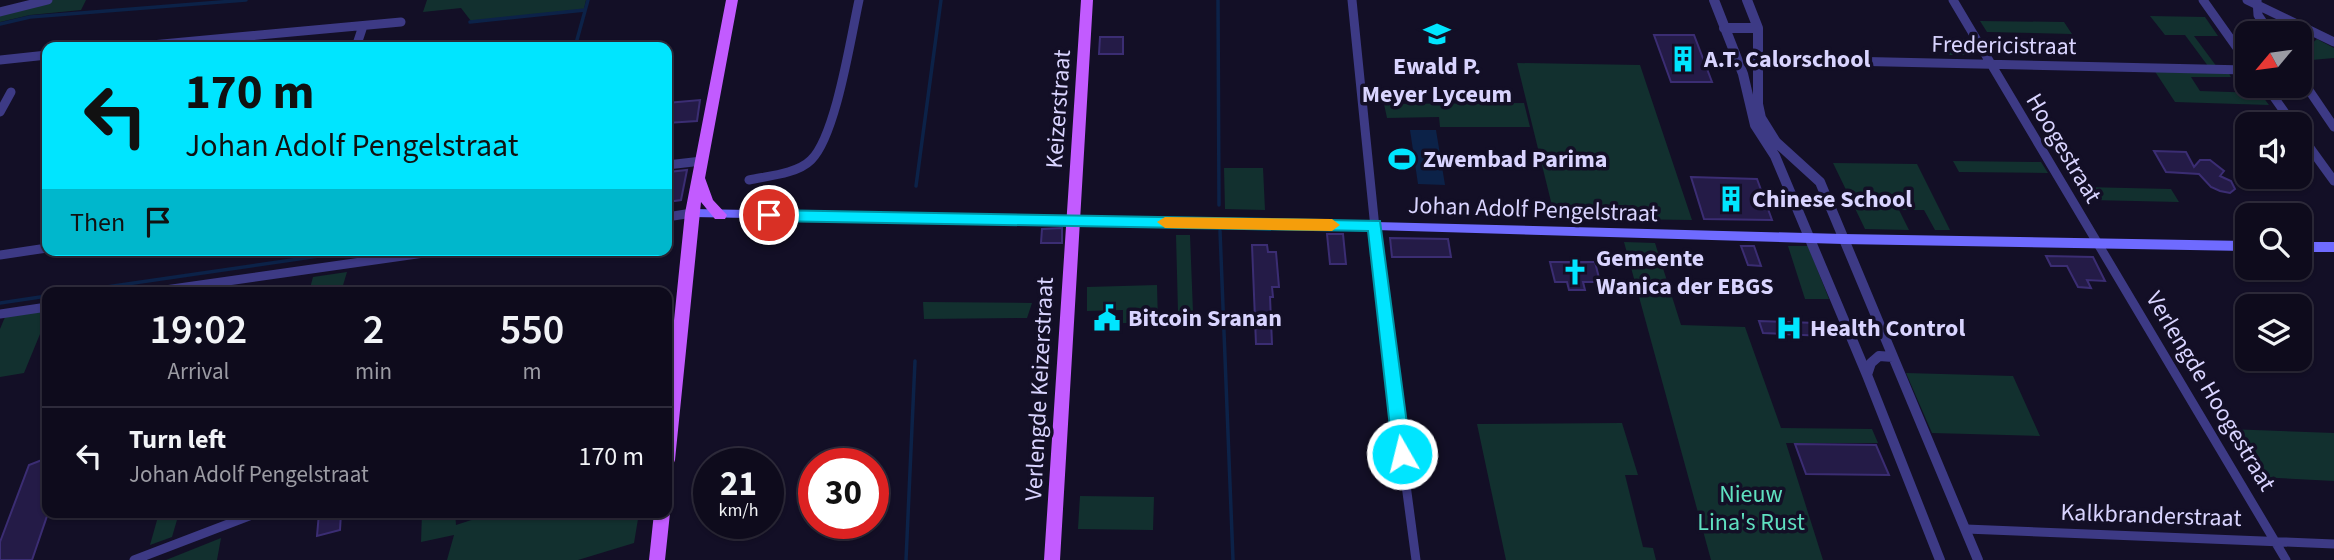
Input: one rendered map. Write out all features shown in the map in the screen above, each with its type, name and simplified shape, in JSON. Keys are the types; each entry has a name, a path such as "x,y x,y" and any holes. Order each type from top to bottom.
{"main road":[{"path":"672,368 692,213 732,0"},
{"name":"Keizerstraat","path":"1072,221 1087,0"},
{"path":"699,176 702,192 720,215"},
{"name":"Johan Adolf Pengelstraat","path":"692,213 2235,246"},
{"name":"Verlengde Keizerstraat","path":"1052,560 1072,221"},
{"path":"2312,247 2334,247"},
{"path":"657,560 661,518"}],"street":[{"path":"0,12 48,0"},
{"path":"749,180 806,164 817,153 827,128 859,0"},
{"path":"1352,0 1385,327 1416,560"},
{"path":"1714,0 1739,62 1755,125 1774,156 1809,238 1940,560"},
{"path":"1747,0 1758,28 1761,118 1776,142 1820,182 1978,560"},
{"name":"Hoogestraat","path":"1953,0 2099,243"},
{"path":"2203,0 2235,45"},
{"path":"2247,0 2256,2 2334,42"},
{"path":"2256,2 2262,21"},
{"path":"185,42 401,22"},
{"path":"358,42 363,26"},
{"path":"1724,28 1758,28"},
{"path":"0,60 42,56"},
{"name":"Fredericistraat","path":"1760,59 2235,70"},
{"path":"1746,88 1759,90"},
{"path":"0,112 11,92"},
{"path":"2312,94 2334,127"},
{"path":"2312,150 2332,177"},
{"path":"672,164 702,161"},
{"path":"672,216 692,213"},
{"name":"Verlengde Hoogestraat","path":"2099,243 2286,560"},
{"path":"0,254 42,249"},
{"path":"186,287 403,256"},
{"path":"0,314 42,308"},
{"path":"1867,375 1871,363 1879,356 1893,357"},
{"path":"134,560 244,518"},
{"name":"Kalkbranderstraat","path":"1966,529 2334,544"}],"green space":[{"path":"53,0 86,0 81,10 30,15 0,22 0,13"},
{"path":"427,0 586,0 584,9 471,21 461,8 423,12"},
{"path":"2150,16 2205,17 2218,36 2194,36 2217,67 2208,66 2185,35 2165,35"},
{"path":"1980,21 2064,22 2072,34 1987,32"},
{"path":"1936,39 1964,39 1974,55 1946,55"},
{"path":"2317,39 2334,48 2334,58 2312,60 2312,43"},
{"path":"1517,63 1640,65 1692,220 1555,218"},
{"path":"2154,70 2228,72 2231,77 2191,77 2200,91 2235,92 2235,98 2264,98 2269,105 2175,102"},
{"path":"1524,103 1530,127 1440,127 1439,117 1387,118 1384,104"},
{"path":"1953,161 2041,162 2048,173 1959,172"},
{"path":"1833,163 1917,164 1950,230 1935,230 1924,210 1899,210 1909,230 1865,229"},
{"path":"1224,168 1263,168 1265,210 1225,209"},
{"path":"2083,187 2171,189 2179,202 2090,200"},
{"path":"1176,235 1190,235 1193,312 1178,312"},
{"name":"Nieuw Lina's Rust","path":"1624,242 1655,243 1681,325 1745,327 1781,428 1872,429 1878,443 1786,443 1823,560 1711,560"},
{"path":"1788,246 1808,246 1829,299 1805,299"},
{"path":"347,272 342,287 310,287 313,277"},
{"path":"1157,285 1158,323 1123,323 1123,310 1087,311 1087,287"},
{"path":"923,302 1032,303 1027,318 924,319"},
{"path":"42,311 42,329 24,373 0,377 0,329 5,317"},
{"path":"1906,373 2013,376 2040,436 1932,433"},
{"path":"1622,423 1638,475 1625,475 1643,547 1653,548 1656,560 1506,560 1477,424"},
{"path":"2227,429 2334,433 2334,481 2258,477"},
{"path":"1080,496 1154,497 1153,530 1078,529"},
{"path":"158,518 178,518 172,537 150,545"},
{"path":"422,518 455,518 456,525 478,518 638,518 634,543 578,560 447,560 454,535 421,542"},
{"path":"221,538 217,560 166,560"}],"water":[{"path":"1410,130 1436,130 1445,185 1418,184"}],"building":[{"name":"A.T. Calorschool","path":"1654,35 1694,35 1712,82 1671,82"},
{"path":"1100,37 1123,37 1123,54 1099,54"},
{"path":"700,100 697,121 672,123 672,103"},
{"path":"2154,151 2186,152 2194,167 2200,160 2210,160 2224,171 2220,176 2231,181 2235,189 2230,193 2220,191 2211,187 2199,174 2166,172"},
{"path":"687,170 681,200 672,201 672,172"},
{"name":"Chinese School","path":"1691,177 1757,179 1772,220 1704,219"},
{"path":"1062,228 1062,243 1041,243 1042,229"},
{"path":"1327,234 1343,234 1346,264 1330,264"},
{"path":"1390,238 1448,239 1451,257 1392,257"},
{"path":"1252,245 1267,245 1268,252 1276,252 1279,287 1272,287 1273,297 1270,297 1272,344 1256,344"},
{"path":"1741,246 1754,246 1761,266 1748,265"},
{"path":"2046,256 2093,257 2105,281 2087,280 2091,288 2078,287 2067,266 2051,266"},
{"name":"Gemeente Wanica der EBGS","path":"1550,262 1595,262 1600,282 1583,282 1585,290 1569,290 1567,282 1555,282"},
{"name":"Health Control","path":"1759,321 1818,323 1822,336 1763,333"},
{"path":"1795,444 1876,445 1889,475 1806,474"},
{"path":"42,460 42,518 46,518 32,560 0,560 0,542 29,465"},
{"path":"319,518 341,518 340,530 317,536"}],"waterway":[{"path":"0,24 30,17 246,0"},
{"path":"576,42 588,0"},
{"path":"916,186 941,0"},
{"path":"1218,0 1219,205"},
{"path":"470,22 585,10"},
{"path":"1220,231 1233,560"},
{"path":"106,287 319,256"},
{"path":"0,303 42,297"},
{"path":"906,560 915,361"}],"slow traffic":[{"path":"1165,222 1332,225"}],"place":[{"name":"Ewald P. Meyer Lyceum","path":"1437,34"},
{"name":"A.T. Calorschool","path":"1683,59"},
{"name":"Zwembad Parima","path":"1402,159"},
{"name":"Chinese School","path":"1731,199"},
{"name":"Gemeente Wanica der EBGS","path":"1575,272"},
{"name":"Bitcoin Sranan","path":"1107,318"},
{"name":"Health Control","path":"1789,328"}],"route":[{"path":"769,215 1375,226 1402,454"}]}
